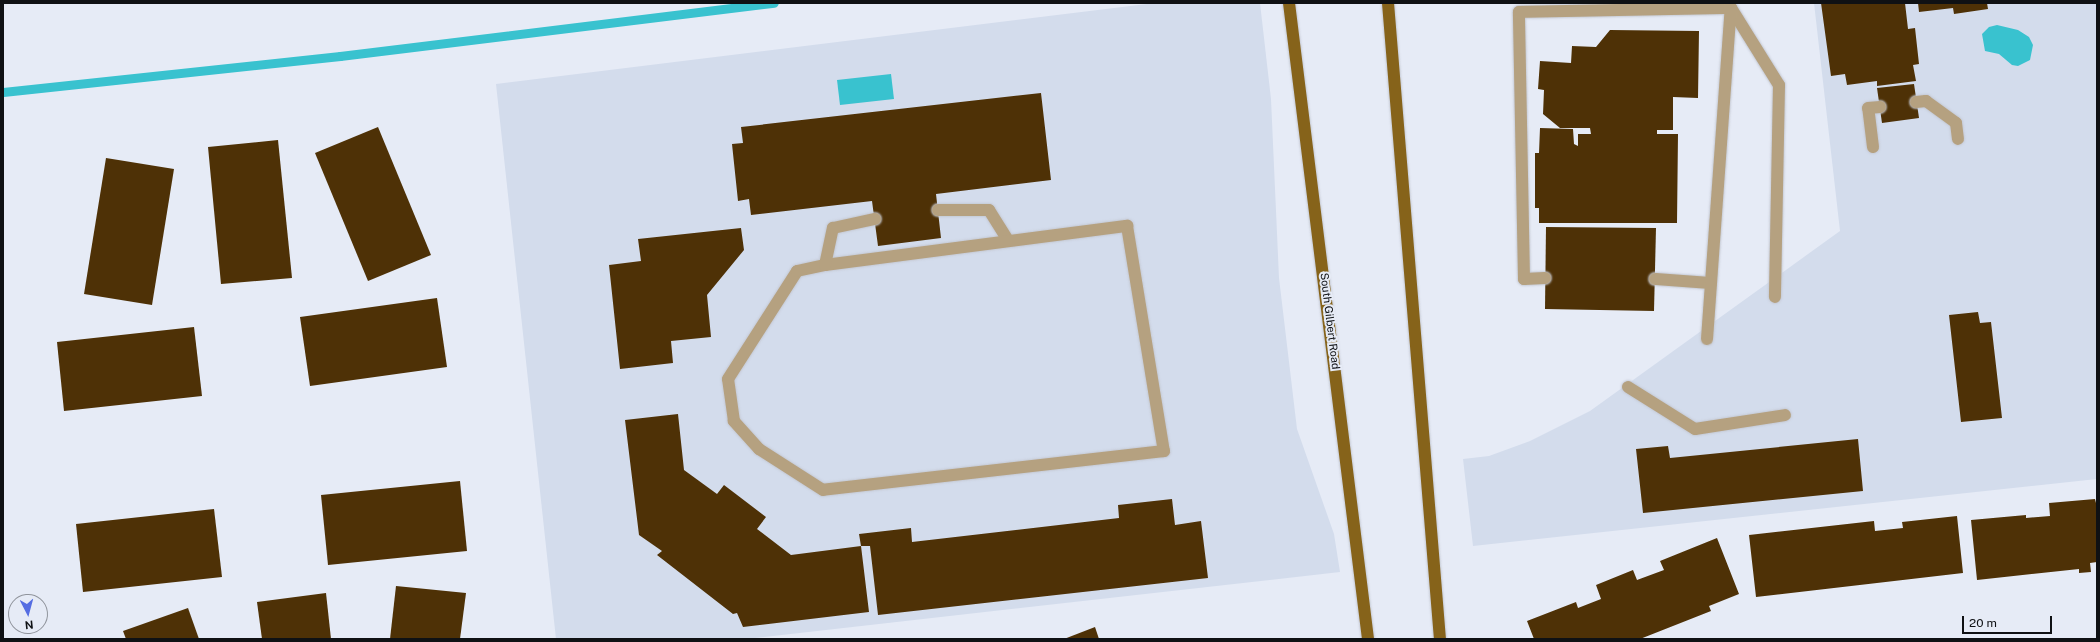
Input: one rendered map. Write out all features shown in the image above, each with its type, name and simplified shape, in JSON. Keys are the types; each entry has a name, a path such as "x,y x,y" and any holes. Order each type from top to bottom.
{"main road":[{"name":"South Gilbert Road","path":"1289,3 1368,639"},
{"path":"1388,3 1440,639"}],"lane":[{"path":"1545,278 1524,279 1519,12 1731,8"},
{"path":"1707,339 1731,8"},
{"path":"1731,8 1780,85 1775,297"},
{"path":"1916,102 1926,101 1956,123 1958,138"},
{"path":"1873,147 1868,108 1880,107"},
{"path":"938,210 989,210 1008,241"},
{"path":"825,265 833,228 875,219"},
{"path":"1127,226 1164,451 823,490 759,449 734,421 728,379 796,271 825,265 1127,226"},
{"path":"1655,280 1711,283"},
{"path":"1628,387 1695,430 1785,414"}],"shaded area":[{"path":"1155,3 1260,3 1271,99 1279,278 1297,429 1334,534 1340,572 746,639 556,639 496,84"},
{"path":"1814,3 2097,3 2097,479 1473,546 1463,459 1489,456 1530,441 1590,411 1840,231"}],"water":[{"path":"1997,25 2018,30 2029,37 2033,45 2030,60 2018,66 2012,65 1999,54 1985,51 1982,34 1989,27"},
{"path":"891,74 894,99 840,105 837,80"}],"building":[{"path":"1821,3 1905,3 1908,29 1915,28 1919,64 1913,65 1916,81 1877,86 1877,81 1847,85 1845,74 1831,76"},
{"path":"1918,3 1987,3 1988,9 1954,14 1953,8 1919,12"},
{"path":"1610,30 1699,31 1698,98 1673,97 1673,130 1657,130 1657,134 1678,134 1677,223 1539,223 1539,208 1535,208 1535,153 1539,153 1540,128 1573,129 1574,144 1578,146 1578,134 1591,134 1590,128 1560,128 1543,114 1544,90 1538,89 1540,61 1571,63 1572,46 1596,47"},
{"path":"1914,84 1919,118 1882,123 1877,88"},
{"path":"1041,93 1051,180 936,194 941,238 878,246 872,201 751,215 749,199 738,201 732,144 743,143 741,127"},
{"path":"378,127 431,255 368,281 315,153"},
{"path":"278,140 292,278 221,284 208,147"},
{"path":"106,158 174,169 152,305 84,294"},
{"path":"1546,227 1656,228 1654,311 1545,309"},
{"path":"741,228 744,250 707,295 711,337 671,341 673,363 620,369 609,265 641,261 638,239"},
{"path":"437,298 447,367 310,386 300,317"},
{"path":"1978,312 1980,323 1991,322 2002,418 1961,422 1949,315"},
{"path":"194,327 202,396 64,411 57,342"},
{"path":"678,414 684,470 717,494 724,485 766,517 757,529 791,555 861,546 869,612 743,627 737,613 733,614 657,555 662,551 639,535 625,420"},
{"path":"1858,439 1863,491 1643,513 1636,449 1668,446 1670,458"},
{"path":"460,481 467,551 328,565 321,495"},
{"path":"1172,499 1175,525 1201,521 1208,578 878,615 870,546 861,546 859,534 911,528 912,542 1119,518 1118,505"},
{"path":"2095,499 2097,507 2097,562 2090,563 2091,572 2079,573 2079,569 1977,580 1971,520 2026,515 2026,518 2050,516 2049,503"},
{"path":"214,509 222,577 83,592 76,524"},
{"path":"1957,516 1963,573 1756,597 1749,535 1874,521 1875,531 1903,528 1902,522"},
{"path":"1717,538 1739,594 1709,606 1711,611 1640,639 1534,639 1527,621 1576,602 1578,608 1601,599 1596,585 1633,570 1637,580 1664,570 1660,561"},
{"path":"396,586 466,593 460,639 390,639"},
{"path":"326,593 331,639 262,639 257,602"},
{"path":"188,608 199,639 126,639 123,631"},
{"path":"1095,627 1099,639 1064,639"}],"waterway":[{"path":"3,92 340,56 774,3"}]}
